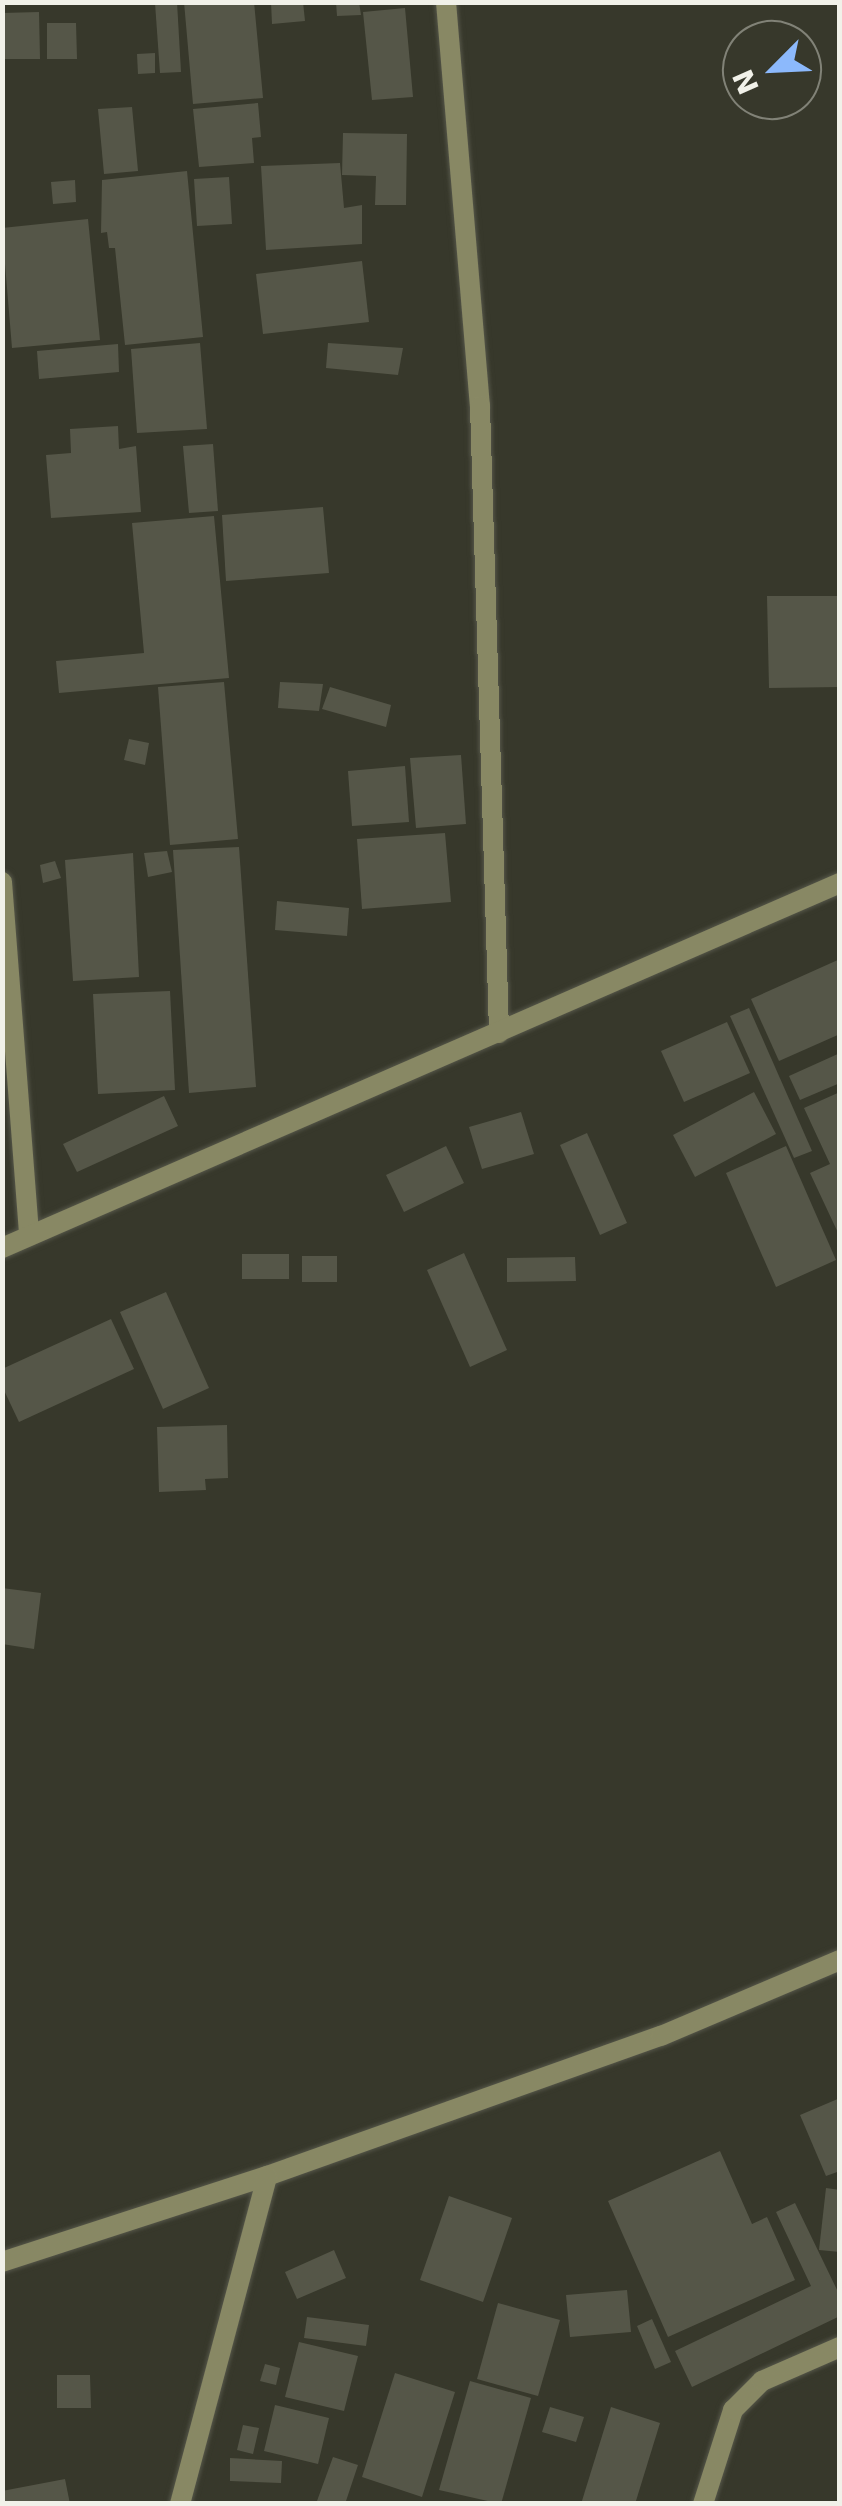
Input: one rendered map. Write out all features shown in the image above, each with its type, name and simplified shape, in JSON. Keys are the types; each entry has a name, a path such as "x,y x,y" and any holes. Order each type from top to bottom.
{"street":[{"path":"446,2 480,406 499,1033"},
{"path":"2,882 29,1234"},
{"path":"2,1248 840,883"},
{"path":"2,2262 267,2176 661,2036 840,1960"},
{"path":"180,2504 267,2176"},
{"path":"703,2504 733,2410 762,2381 840,2347"}],"building":[{"path":"177,2 181,72 160,73 155,3"},
{"path":"184,2 254,2 263,98 193,104"},
{"path":"271,2 303,2 305,21 272,24"},
{"path":"336,2 359,2 361,15 337,16"},
{"path":"405,8 413,97 372,100 363,12"},
{"path":"39,12 40,59 2,59 2,13"},
{"path":"47,23 76,23 77,59 47,59"},
{"path":"155,53 155,73 138,74 137,54"},
{"path":"258,103 261,137 252,138 254,163 199,167 193,109"},
{"path":"132,107 138,171 104,174 98,109"},
{"path":"343,133 407,134 406,205 375,205 376,176 342,175"},
{"path":"340,163 344,208 362,205 362,244 266,250 261,166"},
{"path":"187,171 203,337 125,345 115,248 109,248 107,232 101,233 102,180"},
{"path":"229,177 232,224 197,226 194,179"},
{"path":"75,180 76,202 53,204 51,182"},
{"path":"88,219 100,340 12,348 2,228"},
{"path":"362,261 369,322 263,334 256,274"},
{"path":"200,343 207,429 137,433 131,349"},
{"path":"328,343 403,348 398,375 326,368"},
{"path":"118,344 119,372 39,379 37,351"},
{"path":"118,426 119,449 136,446 141,512 51,518 46,455 71,453 70,429"},
{"path":"213,444 218,511 189,513 183,446"},
{"path":"323,507 329,573 226,581 222,515"},
{"path":"214,516 229,678 59,693 56,661 144,653 132,523"},
{"path":"767,596 840,596 840,687 769,688"},
{"path":"224,682 238,839 170,845 158,687"},
{"path":"280,682 323,684 319,711 278,708"},
{"path":"330,687 391,705 386,727 322,709"},
{"path":"129,739 149,743 145,765 124,760"},
{"path":"461,755 466,824 416,828 410,758"},
{"path":"405,766 409,822 352,826 348,771"},
{"path":"445,833 451,902 362,909 357,839"},
{"path":"239,847 256,1087 189,1093 173,850"},
{"path":"167,851 172,872 148,877 144,853"},
{"path":"133,853 139,977 73,981 65,860"},
{"path":"55,861 61,878 43,883 40,865"},
{"path":"277,901 349,908 347,936 275,930"},
{"path":"840,959 840,1034 779,1061 751,999"},
{"path":"170,991 175,1090 98,1094 93,994"},
{"path":"749,1008 812,1151 794,1158 730,1016"},
{"path":"727,1022 750,1073 684,1102 661,1051"},
{"path":"840,1053 840,1083 800,1100 789,1076"},
{"path":"754,1092 776,1134 695,1177 673,1135"},
{"path":"840,1092 840,1237 810,1173 830,1164 804,1108"},
{"path":"164,1096 178,1126 77,1172 63,1144"},
{"path":"521,1112 534,1154 482,1169 469,1127"},
{"path":"587,1133 627,1223 600,1235 560,1145"},
{"path":"446,1146 464,1183 404,1212 386,1175"},
{"path":"786,1146 836,1260 776,1287 726,1173"},
{"path":"464,1253 507,1350 470,1367 427,1270"},
{"path":"242,1254 289,1254 289,1279 242,1279"},
{"path":"302,1256 337,1256 337,1282 302,1282"},
{"path":"575,1257 576,1281 507,1282 507,1258"},
{"path":"166,1292 209,1388 163,1409 120,1312"},
{"path":"111,1319 134,1369 19,1422 2,1386 2,1369"},
{"path":"227,1425 228,1478 205,1479 206,1490 159,1492 157,1427"},
{"path":"2,1588 41,1593 34,1649 2,1644"},
{"path":"840,2098 840,2171 826,2176 800,2115"},
{"path":"720,2151 752,2224 767,2217 795,2280 668,2337 608,2201"},
{"path":"826,2188 840,2190 840,2252 819,2250"},
{"path":"449,2196 512,2218 483,2302 420,2280"},
{"path":"795,2203 840,2296 840,2316 692,2387 675,2351 811,2286 776,2212"},
{"path":"334,2250 346,2278 297,2299 285,2272"},
{"path":"627,2290 631,2332 570,2337 566,2295"},
{"path":"498,2303 560,2320 538,2396 477,2379"},
{"path":"307,2317 369,2325 366,2346 304,2338"},
{"path":"652,2319 671,2362 655,2369 637,2326"},
{"path":"299,2342 358,2356 344,2411 285,2397"},
{"path":"265,2364 280,2368 276,2385 260,2381"},
{"path":"395,2373 455,2392 422,2497 362,2477"},
{"path":"57,2375 90,2375 91,2408 57,2408"},
{"path":"470,2381 531,2398 501,2504 439,2490"},
{"path":"275,2405 329,2418 318,2464 264,2451"},
{"path":"550,2407 584,2417 576,2442 542,2432"},
{"path":"611,2407 660,2423 635,2504 581,2504"},
{"path":"243,2425 259,2428 253,2454 237,2450"},
{"path":"333,2457 358,2465 345,2504 317,2501"},
{"path":"230,2458 282,2461 281,2483 230,2481"},
{"path":"65,2479 70,2504 5,2504 2,2491"}]}
